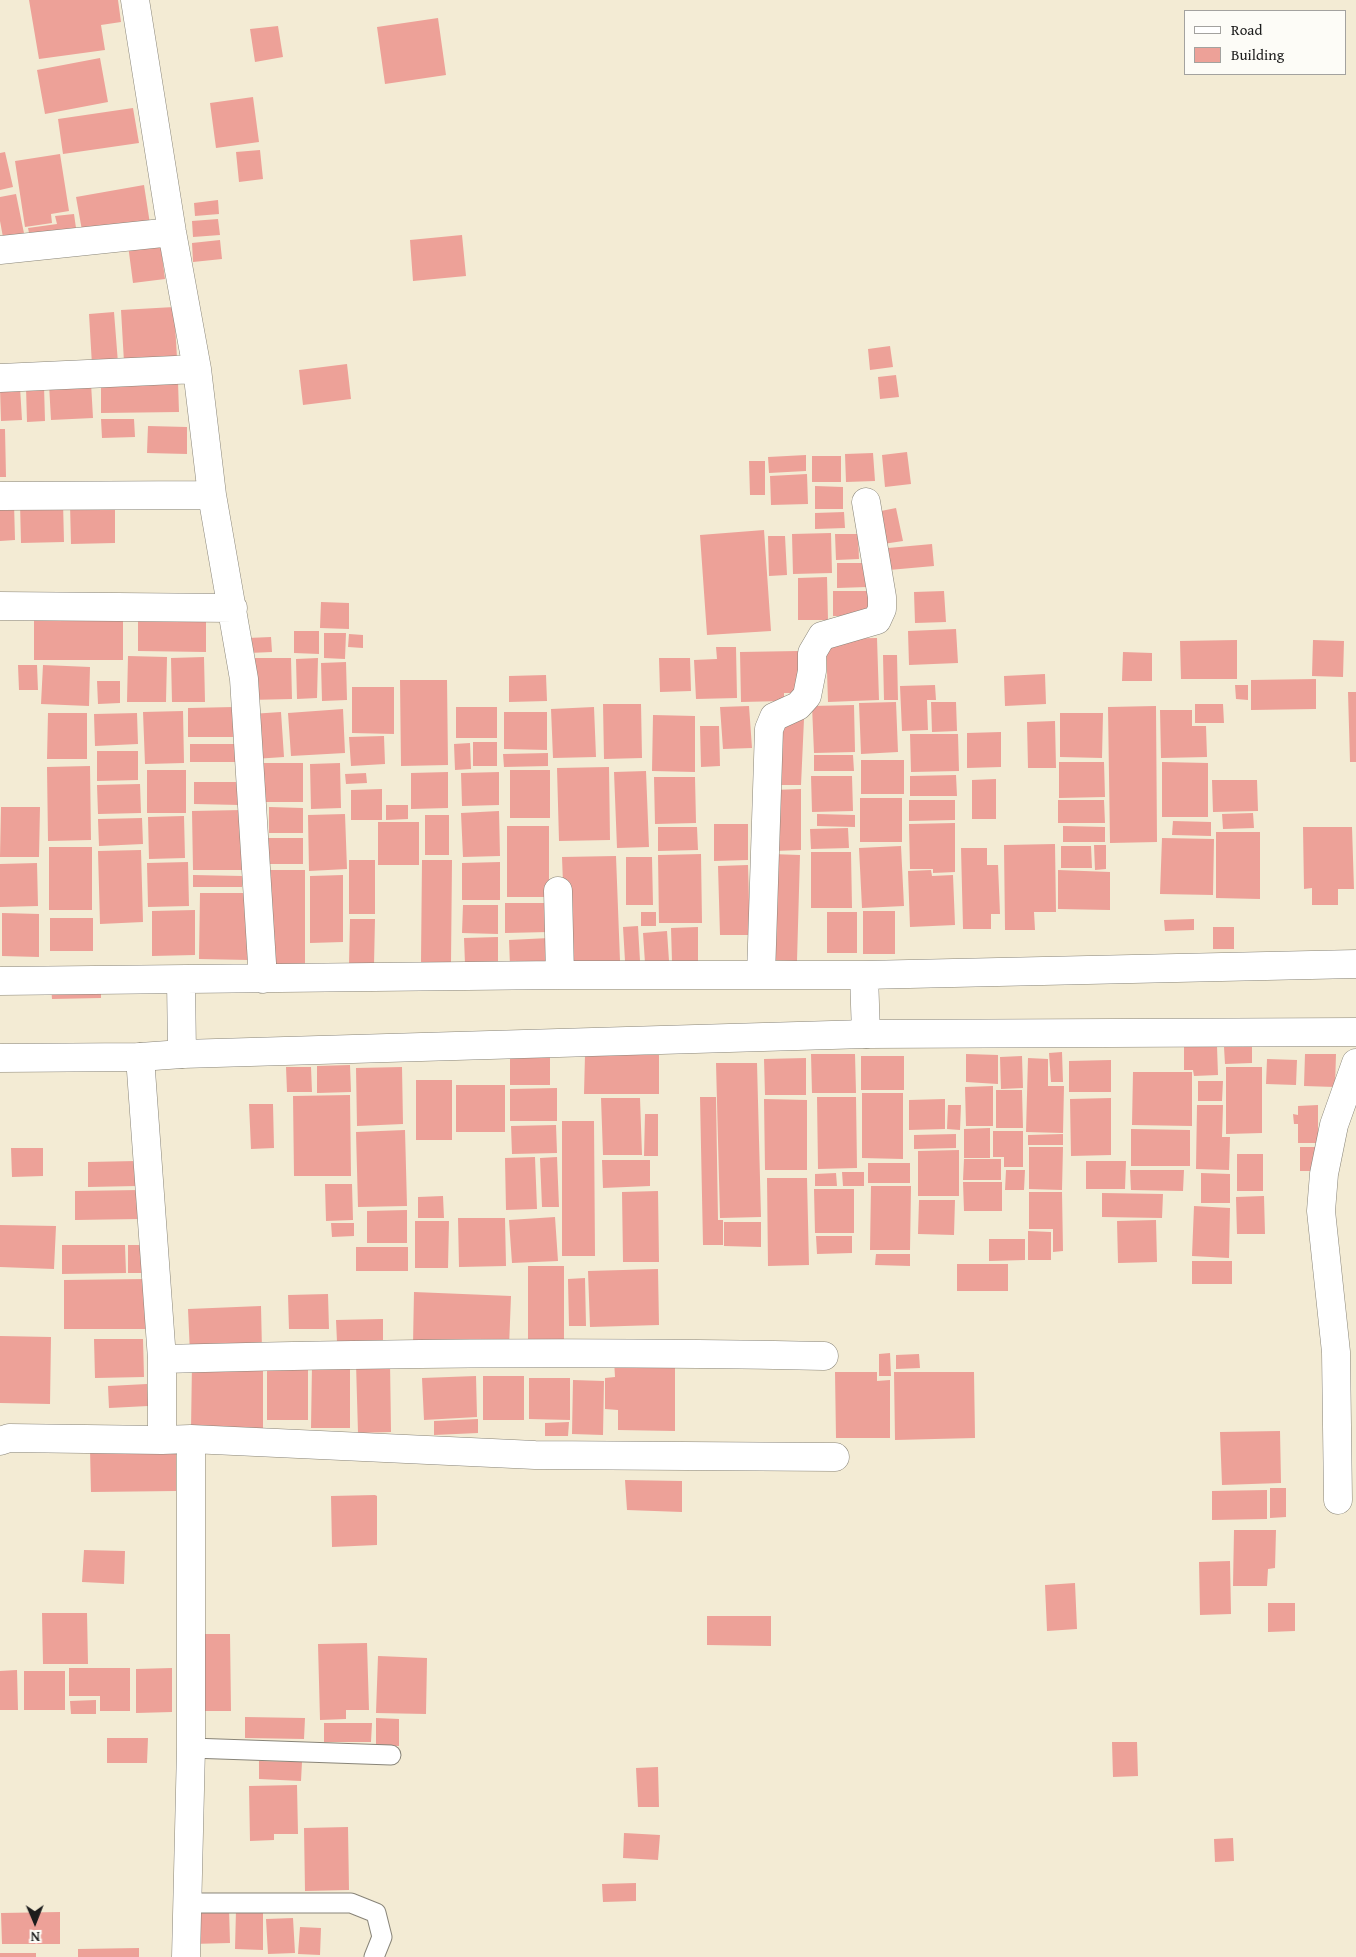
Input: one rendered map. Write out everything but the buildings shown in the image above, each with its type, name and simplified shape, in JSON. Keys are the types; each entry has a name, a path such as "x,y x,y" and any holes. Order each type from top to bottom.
{"street":[{"path":"135,0 172,232 197,369 212,495 244,679 263,979"},
{"path":"0,250 172,232"},
{"path":"0,378 197,369"},
{"path":"0,496 212,495"},
{"path":"761,975 769,729 774,717 798,706 807,696 812,671 812,653 822,636 877,620 882,609 882,596 866,502"},
{"path":"0,606 233,608"},
{"path":"558,891 560,975"},
{"path":"0,981 180,986 263,979 560,975 761,975 864,981 1356,964"},
{"path":"864,981 866,1027"},
{"path":"180,986 181,1044"},
{"path":"0,1058 140,1057 181,1044 866,1027 1356,1032"},
{"path":"140,1057 162,1359 162,1440"},
{"path":"1338,1500 1336,1352 1321,1211 1321,1194 1334,1125 1356,1063"},
{"path":"162,1359 425,1353 673,1353 824,1356"},
{"path":"0,1441 9,1438 191,1439 535,1455 835,1457"},
{"path":"186,1957 191,1748 191,1439"}],"lane":[{"path":"191,1748 390,1754"},
{"path":"188,1903 351,1903 376,1913 382,1936 374,1957"}]}
